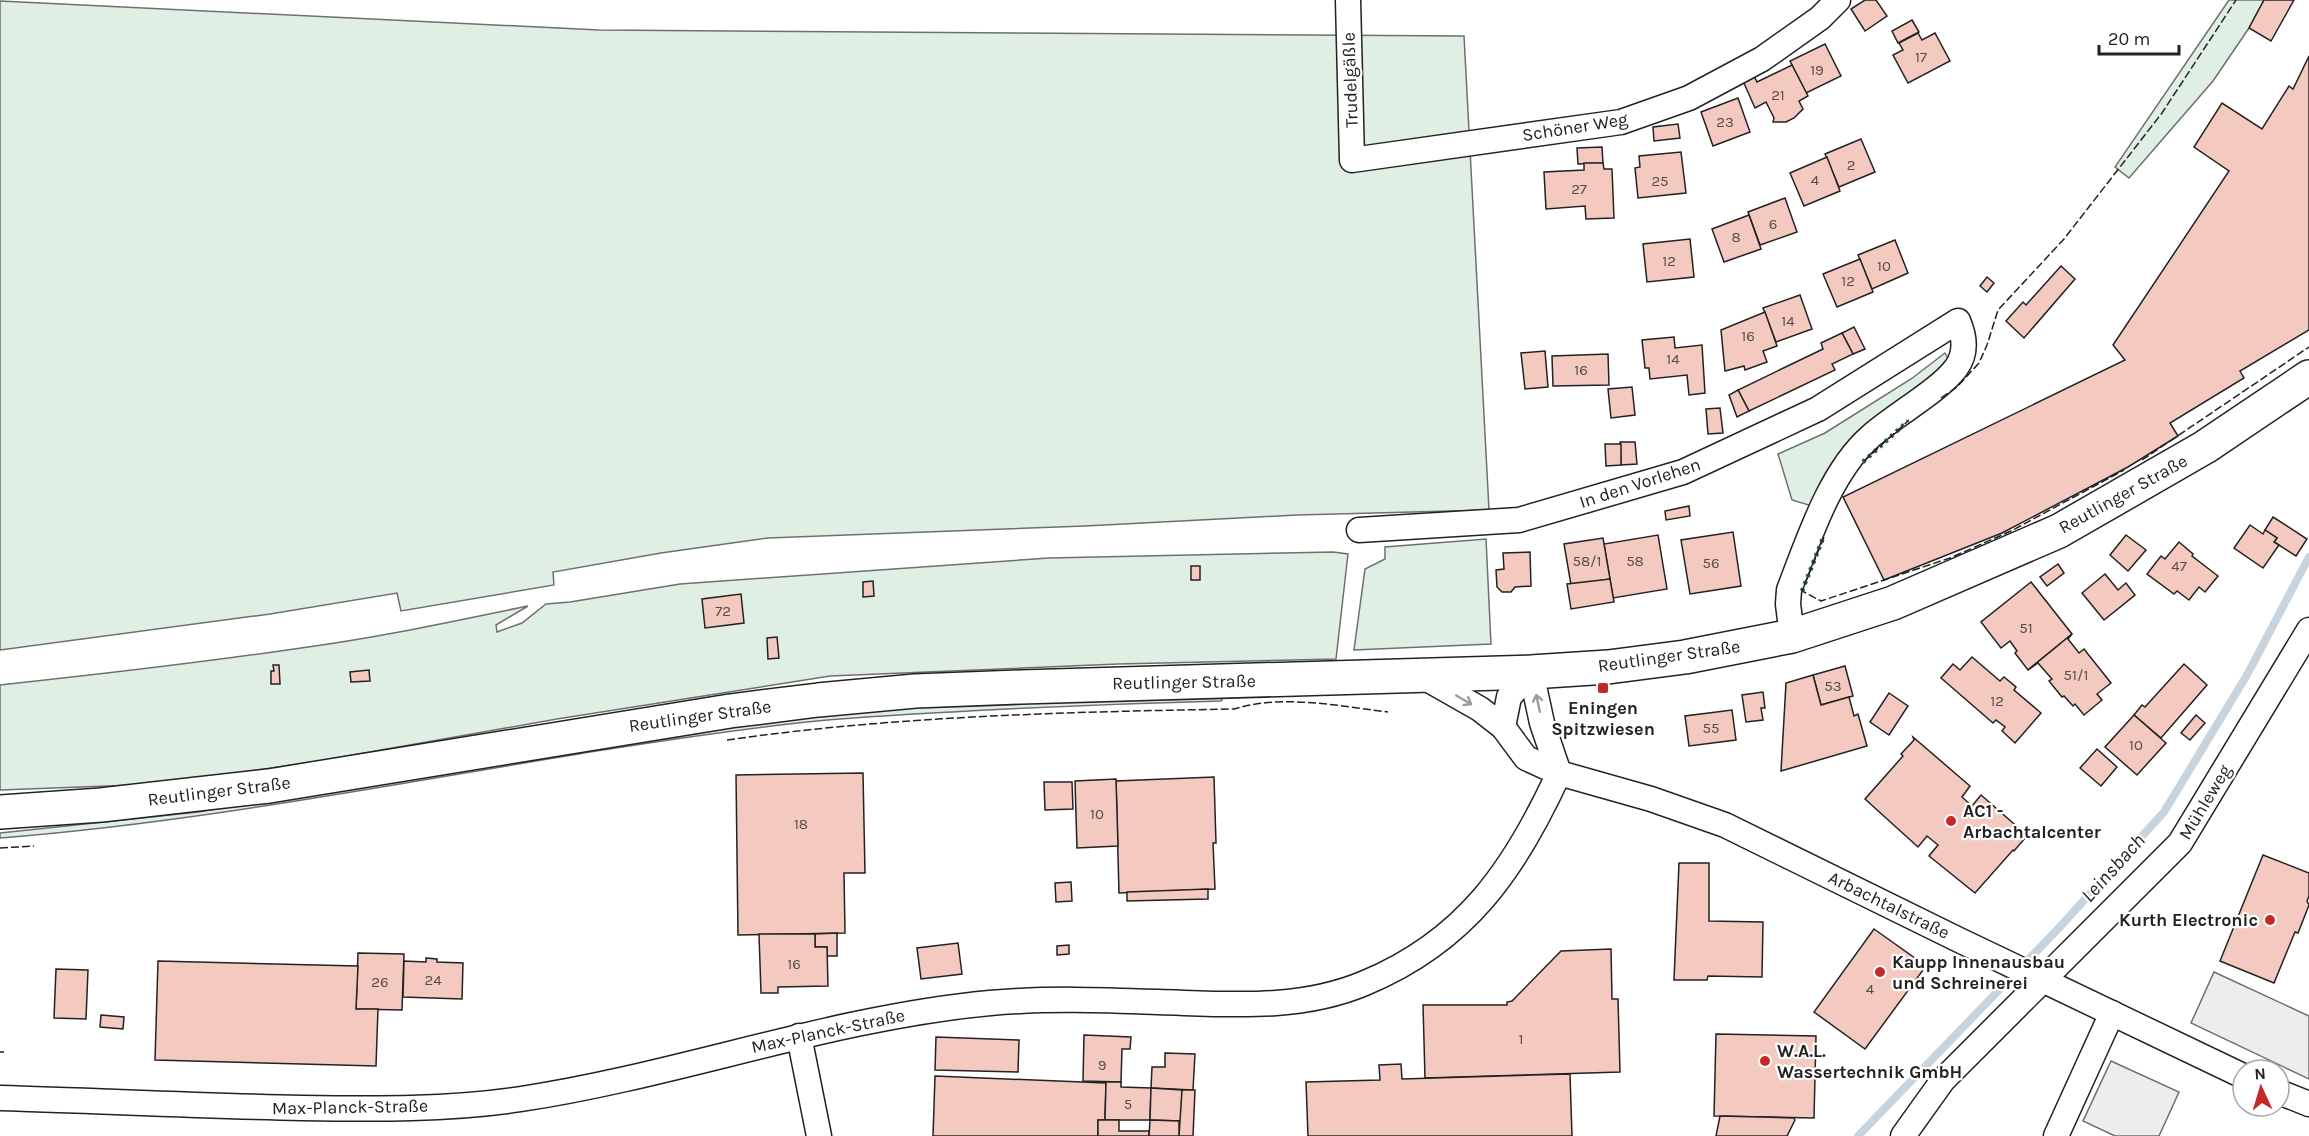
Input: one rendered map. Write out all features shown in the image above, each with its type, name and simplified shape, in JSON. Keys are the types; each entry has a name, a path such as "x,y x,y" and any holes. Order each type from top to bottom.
{"main road":[{"name":"Reutlinger Straße","path":"0,812 153,800 269,786 730,711 915,691 1531,672 1608,667 1685,657 1792,636 1893,603 2059,531 2205,447 2309,377"}],"street":[{"name":"Trudelgäßle","path":"1348,0 1352,160"},
{"name":"Schöner Weg","path":"1352,160 1621,122 1689,98 1762,59 1820,18 1838,0"},
{"name":"In den Vorlehen","path":"1359,530 1519,520 1683,472 1818,409 1958,321 1963,333 1964,352 1955,369 1867,439 1848,461 1830,495 1790,590 1788,604 1792,636"},
{"name":"Mühleweg","path":"1903,1136 1943,1080 2180,843 2309,630"},
{"path":"1503,727 1509,697 1531,672"},
{"path":"1531,672 1542,723 1559,773"},
{"name":"Arbachtalstraße","path":"1422,676 1480,709 1503,727 1526,758 1559,773 1651,799 1725,825 2231,1070"},
{"name":"Max-Planck-Straße","path":"0,1098 263,1108 376,1109 461,1105 518,1100 583,1088 799,1036 904,1014 994,1003 1093,999 1289,1003 1323,998 1362,984 1403,965 1445,938 1472,913 1497,882 1520,846 1559,773"},
{"path":"2056,1136 2112,1013"},
{"path":"799,1036 819,1136"},
{"path":"2291,1097 2309,1104"}],"green space":[{"path":"2229,0 2264,0 2249,28 2213,81 2129,178 2115,167"},
{"path":"0,1 599,30 1464,36 1489,510 1297,515 768,538 661,553 553,572 554,585 401,611 397,593 270,614 0,650"},
{"path":"1945,353 1949,360 1815,507 1792,500 1778,454 1825,433 1911,379"},
{"path":"1486,539 1491,644 1354,650 1365,569 1385,559 1385,547"},
{"path":"1333,552 1348,554 1336,659 1118,664 830,676 557,719 319,761 161,784 0,790 0,685 193,663 336,643 528,606 496,625 497,632 522,623 546,604 680,584 1049,558"},
{"path":"1224,696 1221,701 987,710 789,724 592,752 198,816 0,838 0,833 198,812 644,739 821,714 909,707"}],"shaded area":[{"path":"2214,972 2309,1016 2309,1079 2291,1070 2291,1058 2265,1058 2191,1023"},
{"path":"2111,1061 2179,1092 2159,1136 2115,1136 2083,1121"}],"building":[{"path":"1865,0 1876,0 1887,16 1865,31 1851,9"},
{"path":"2264,0 2294,0 2271,41 2249,28"},
{"path":"1912,20 1919,32 1898,43 1892,31"},
{"path":"1918,33 1922,40 1935,33 1950,61 1908,83 1893,55 1903,50 1899,43"},
{"path":"1825,44 1841,76 1806,93 1790,61"},
{"path":"2309,56 2309,330 2240,371 2244,378 2170,423 2178,436 2128,467 2002,533 1884,580 1843,497 2125,360 2113,345 2229,171 2194,147 2222,103 2262,129 2289,86 2293,89"},
{"path":"1792,65 1808,96 1799,101 1803,109 1794,118 1786,122 1773,122 1774,118 1766,102 1755,108 1743,81 1754,76 1757,82"},
{"path":"1738,98 1750,132 1713,146 1701,112"},
{"path":"1678,124 1680,138 1654,141 1653,127"},
{"path":"1861,139 1875,172 1839,187 1825,154"},
{"path":"1602,147 1603,163 1578,164 1577,148"},
{"path":"1681,152 1686,193 1638,198 1635,168 1640,167 1639,156"},
{"path":"1827,157 1840,191 1804,206 1790,173"},
{"path":"1584,163 1603,163 1604,169 1612,169 1614,218 1586,219 1585,206 1546,209 1544,172 1584,170"},
{"path":"1785,198 1797,232 1760,245 1748,212"},
{"path":"1749,215 1761,249 1724,262 1712,229"},
{"path":"1690,239 1694,277 1647,282 1643,244"},
{"path":"1895,240 1908,273 1872,289 1858,255"},
{"path":"1860,259 1873,292 1837,307 1823,274"},
{"path":"2061,266 2075,279 2024,338 2006,321 2023,302 2026,305"},
{"path":"1987,277 1994,283 1987,292 1980,286"},
{"path":"1800,295 1812,329 1776,342 1763,308"},
{"path":"1765,312 1777,346 1763,351 1767,362 1745,370 1744,366 1725,371 1721,330"},
{"path":"1854,327 1865,349 1853,354 1842,333"},
{"path":"1842,333 1853,354 1832,364 1835,370 1749,411 1738,390 1823,349 1821,343"},
{"path":"1674,337 1675,348 1702,345 1705,393 1689,395 1687,375 1650,379 1649,368 1645,368 1642,340"},
{"path":"1545,351 1548,387 1525,389 1521,353"},
{"path":"1608,354 1609,385 1553,386 1552,356"},
{"path":"1632,387 1635,415 1611,418 1608,389"},
{"path":"1738,390 1749,411 1737,417 1729,395"},
{"path":"1720,408 1723,433 1708,434 1706,409"},
{"path":"1620,442 1635,442 1637,464 1621,465"},
{"path":"1605,444 1621,444 1621,465 1606,466"},
{"path":"1689,506 1690,516 1666,520 1665,511"},
{"path":"2273,517 2307,539 2296,556 2274,542 2277,538 2265,530"},
{"path":"2250,525 2263,534 2265,530 2277,538 2274,542 2279,545 2263,568 2234,548"},
{"path":"1733,532 1741,586 1690,594 1681,540"},
{"path":"1658,535 1667,589 1613,598 1604,544"},
{"path":"2126,535 2146,550 2128,571 2110,555"},
{"path":"1603,538 1610,579 1571,585 1564,544"},
{"path":"2179,542 2193,554 2192,556 2218,576 2205,592 2199,587 2189,600 2177,591 2174,594 2147,574 2161,556 2165,559"},
{"path":"1530,552 1531,586 1515,587 1511,592 1502,592 1497,587 1496,570 1504,569 1503,553"},
{"path":"2058,564 2064,573 2047,586 2040,577"},
{"path":"1191,566 1200,566 1200,580 1191,580"},
{"path":"2105,574 2118,590 2126,583 2135,595 2104,620 2082,593"},
{"path":"1610,579 1614,602 1571,609 1567,584"},
{"path":"873,581 874,596 863,597 863,582"},
{"path":"2031,582 2072,634 2028,670 2015,653 2017,651 2010,641 2001,648 1981,622"},
{"path":"741,594 744,623 705,628 702,599"},
{"path":"2072,634 2068,639 2079,653 2084,649 2111,683 2097,694 2102,700 2084,715 2075,704 2073,706 2064,696 2062,697 2049,681 2052,679 2038,663 2028,670"},
{"path":"777,637 779,658 768,659 767,638"},
{"path":"1972,657 2000,681 2004,677 2016,687 2014,690 2041,713 2015,743 2002,731 2005,727 1996,720 1993,723 1941,678 1953,664 1960,670"},
{"path":"2184,664 2207,685 2161,738 2134,715 2142,705 2145,707"},
{"path":"273,665 279,665 280,684 271,684"},
{"path":"1845,666 1853,696 1821,705 1813,675"},
{"path":"369,670 370,681 351,682 350,672"},
{"path":"1813,675 1821,705 1849,697 1854,716 1858,714 1867,746 1781,771 1786,683"},
{"path":"1763,692 1765,708 1761,708 1763,720 1746,722 1742,695"},
{"path":"1889,693 1908,706 1889,735 1870,722"},
{"path":"1732,710 1736,740 1689,746 1685,716"},
{"path":"2134,715 2166,743 2137,775 2105,747"},
{"path":"2196,715 2205,723 2190,740 2181,733"},
{"name":"AC1 - Arbachtalcenter","path":"1913,737 1970,786 1962,797 1972,806 1981,795 2029,837 2026,837 2013,850 1975,893 1929,856 1938,845 1927,836 1918,847 1865,799 1903,756 1901,754 1914,740"},
{"path":"2097,749 2117,767 2101,786 2080,768"},
{"path":"863,773 865,873 844,873 845,933 738,935 736,775"},
{"path":"1214,777 1215,889 1119,893 1116,781"},
{"path":"1116,779 1118,846 1077,848 1075,781"},
{"path":"1044,782 1072,782 1073,809 1045,810"},
{"name":"Kurth Electronic","path":"2263,855 2309,873 2307,901 2309,905 2274,983 2220,961"},
{"path":"1679,863 1709,863 1709,921 1763,922 1762,977 1708,976 1707,980 1674,980"},
{"path":"1071,882 1072,901 1056,902 1055,883"},
{"path":"1208,889 1208,899 1127,901 1127,892"},
{"path":"1874,929 1926,966 1865,1049 1814,1012"},
{"path":"837,933 837,956 827,956 827,947 815,947 815,934"},
{"path":"759,934 815,934 815,947 827,947 828,986 778,987 778,993 761,993"},
{"path":"958,943 962,974 921,979 917,948"},
{"path":"1069,945 1069,954 1057,955 1057,946"},
{"path":"1611,949 1612,999 1618,999 1620,1072 1425,1078 1423,1005 1507,1005 1507,1002 1512,1001 1561,951"},
{"path":"358,953 404,954 402,1010 356,1009"},
{"path":"426,958 437,959 437,962 463,963 462,999 403,997 404,961 426,962"},
{"path":"158,961 358,966 356,1009 378,1009 376,1066 155,1060"},
{"path":"56,969 88,970 86,1019 54,1018"},
{"path":"101,1015 124,1017 123,1029 100,1027"},
{"name":"W.A.L. Wassertechnik GmbH","path":"1716,1034 1816,1036 1814,1118 1714,1116"},
{"path":"1084,1035 1131,1037 1130,1049 1122,1049 1121,1082 1083,1081"},
{"path":"936,1037 1019,1040 1018,1072 935,1070"},
{"path":"1165,1053 1195,1054 1193,1090 1151,1088 1152,1067 1165,1067"},
{"path":"1401,1064 1402,1079 1570,1074 1572,1136 1308,1136 1306,1082 1380,1080 1379,1065"},
{"path":"935,1076 1106,1083 1105,1120 1098,1120 1098,1136 933,1136"},
{"path":"1106,1082 1121,1082 1121,1087 1151,1088 1150,1120 1105,1120"},
{"path":"1151,1088 1182,1090 1181,1121 1150,1120"},
{"path":"1182,1090 1195,1090 1193,1136 1179,1136"},
{"name":"W.A.L. Wassertechnik GmbH","path":"1720,1116 1794,1118 1795,1120 1787,1136 1716,1136"},
{"path":"1098,1120 1119,1120 1119,1131 1149,1131 1149,1136 1098,1136"},
{"path":"1150,1120 1179,1121 1179,1136 1149,1136"}],"waterway":[{"name":"Leinsbach","path":"1858,1136 2057,930 2164,812 2247,675 2309,557"}],"hedge":[{"path":"1863,462 1908,421"},
{"path":"1802,591 1823,538"}],"fence":[{"path":"1941,398 1957,387 1979,363 1998,310 2064,239 2162,113 2236,0"},
{"path":"2142,460 2309,347"},
{"path":"1864,461 1909,420"},
{"path":"1824,537 1802,591 1821,601 1950,558 2011,531 2124,470"},
{"path":"727,740 917,720 1234,709 1272,702 1330,704 1388,712"},
{"path":"0,848 34,846"}],"place":[{"name":"Eningen Spitzwiesen","path":"1603,688"},
{"name":"AC1 - Arbachtalcenter","path":"1951,821"},
{"name":"Kurth Electronic","path":"2270,920"},
{"name":"Kaupp Innenausbau und Schreinerei","path":"1880,972"},
{"name":"W.A.L. Wassertechnik GmbH","path":"1765,1061"}]}
